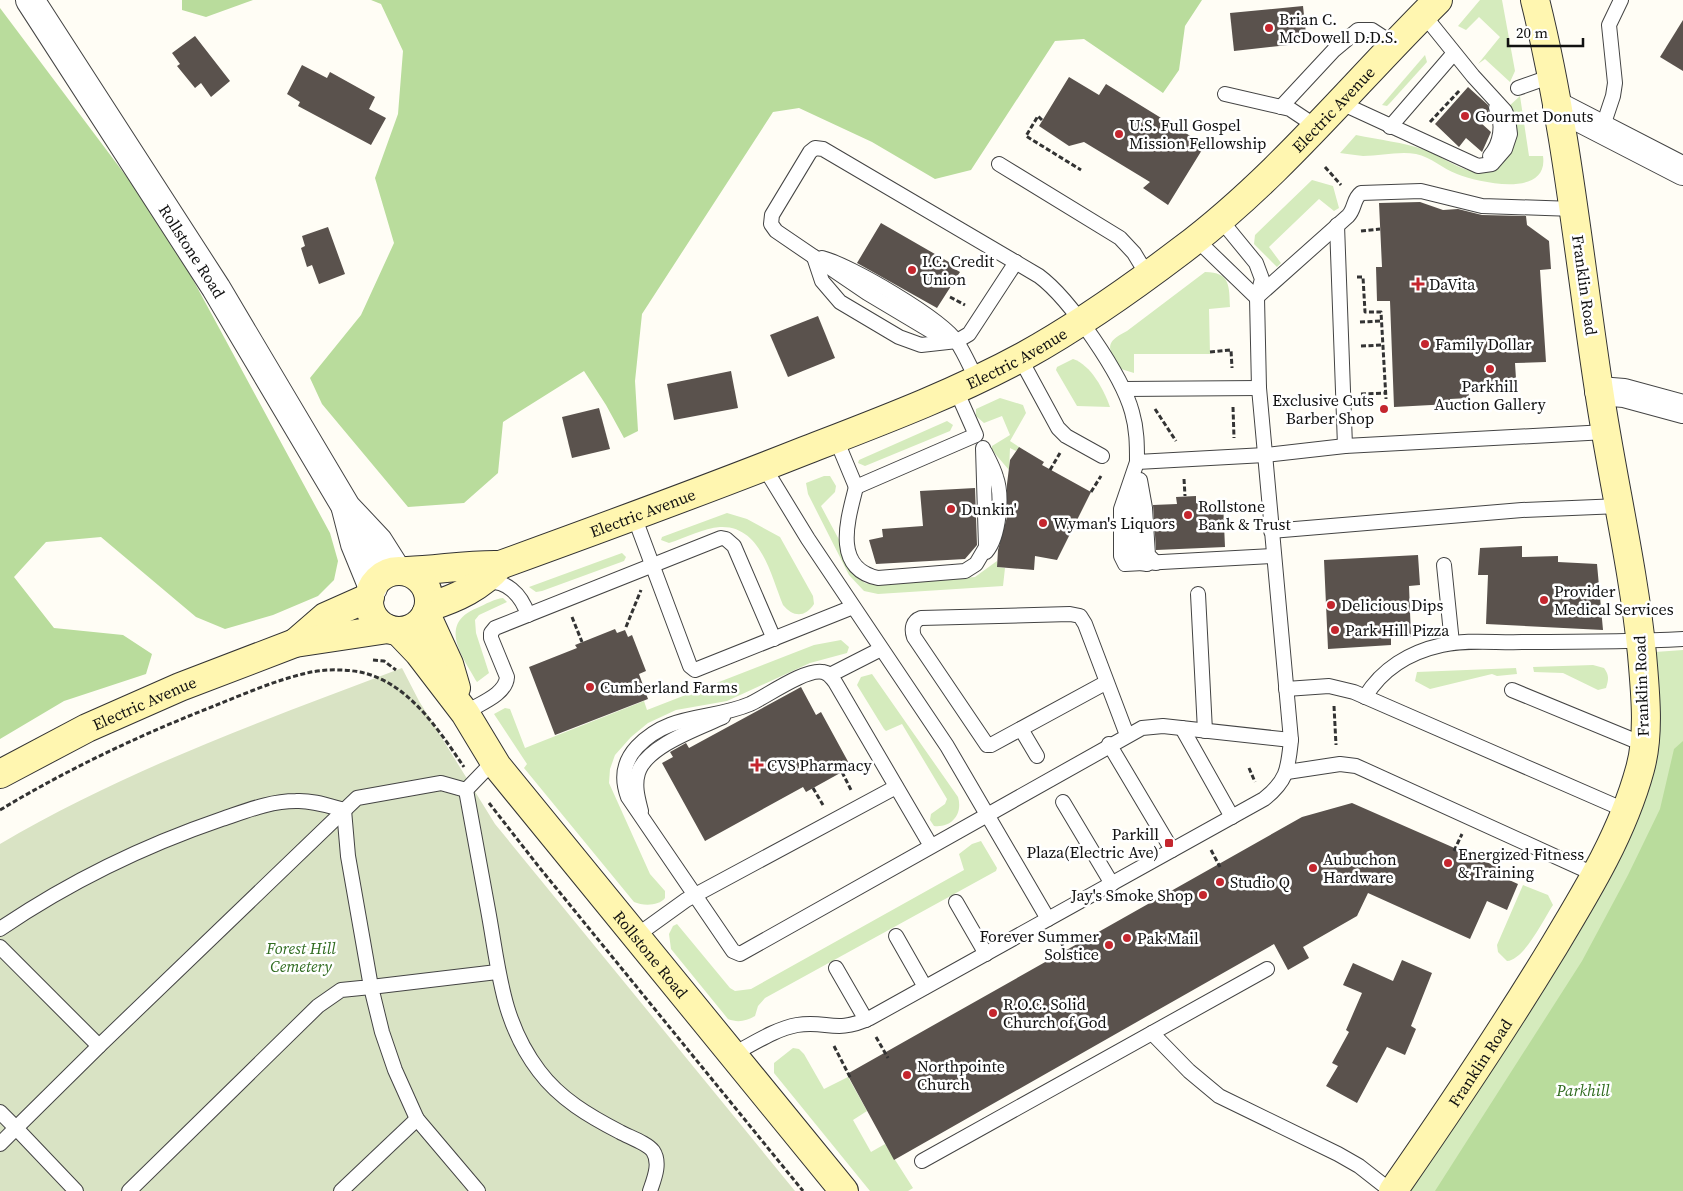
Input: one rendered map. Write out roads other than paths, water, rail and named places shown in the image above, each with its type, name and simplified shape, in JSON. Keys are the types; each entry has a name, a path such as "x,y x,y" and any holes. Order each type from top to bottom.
{"main road":[{"name":"Franklin Road","path":"1392,1191 1507,1023 1596,875 1626,810 1641,765 1644,744 1645,720 1640,642 1620,506 1599,391 1574,209 1552,76 1535,0"},
{"name":"Electric Avenue","path":"428,611 454,598 491,573 836,439 966,385 1020,358 1081,321 1148,276 1196,239 1260,185 1341,103 1430,7"},
{"name":"Electric Avenue","path":"402,571 445,570 471,564 491,573"},
{"path":"402,571 415,575 427,589 428,611 415,627 393,630 373,616 370,607 371,592 382,576 402,571"},
{"name":"Electric Avenue","path":"295,642 325,617 371,592"},
{"name":"Rollstone Road","path":"428,611 449,664 464,713"},
{"name":"Electric Avenue","path":"0,774 95,724 180,687 295,642 393,630"},
{"name":"Rollstone Road","path":"393,630 420,653 464,713 494,761 844,1191"}],"street":[{"name":"Rollstone Road","path":"30,0 216,288 346,507 378,540 402,571"},
{"path":"1557,106 1683,171"},
{"path":"1599,391 1624,393 1683,409"},
{"name":"Rollstone Road","path":"346,507 355,544 371,592"}],"lane":[{"path":"1602,129 1613,96 1615,83 1609,25 1621,0"},
{"path":"1341,103 1474,165 1483,167 1492,164 1505,149 1510,134 1510,124 1505,111 1469,80 1430,7"},
{"path":"1281,107 1334,50 1358,30 1372,30 1394,46"},
{"path":"1390,126 1454,53"},
{"path":"1518,88 1552,76"},
{"path":"1225,94 1281,107 1300,114 1317,127"},
{"path":"836,439 856,487 846,527 848,547 852,561 858,570 868,576 878,578 965,571 992,544 997,530 998,484 976,435 957,341 930,317 852,270 833,261 814,256 780,235 773,228 771,220 810,152 818,148 1016,262 1050,284 1081,321 1124,390 1136,430 1137,462 1144,503 1148,555 1152,564"},
{"path":"999,164 1120,238 1134,253 1148,276"},
{"path":"1257,298 1351,213 1355,199 1361,193 1421,192 1482,206 1574,209"},
{"path":"733,1054 787,1027 800,1024 846,1027 866,1020 1264,799 1278,788 1287,772 1291,740 1259,388 1257,298 1262,286 1261,271 1220,219"},
{"path":"1337,225 1345,446"},
{"path":"1196,239 1257,298"},
{"path":"814,256 837,289 847,298 898,328 920,336 957,341 964,338 975,327 1016,262"},
{"path":"1020,358 1058,428 1066,436 1102,456"},
{"path":"1124,390 1259,388"},
{"path":"1137,462 1265,455 1345,446 1606,432"},
{"path":"856,487 976,435"},
{"path":"1137,462 1121,509 1121,556 1128,565 1274,556"},
{"path":"764,467 853,607 947,746 1048,919"},
{"path":"1272,531 1522,510 1620,506"},
{"path":"634,516 651,566 690,666 695,670 853,607"},
{"path":"464,713 502,690 507,683 491,638 492,630 720,538 726,539 734,546 774,639"},
{"path":"1444,565 1452,643"},
{"path":"491,573 494,581 507,586 520,598 528,615"},
{"path":"1198,594 1205,731"},
{"path":"1107,682 991,745 987,745 981,739 914,637 912,628 918,619 1061,614 1080,616 1085,624 1107,682 1127,735"},
{"path":"1365,697 1374,682 1390,668 1415,654 1452,643 1640,642 1683,639"},
{"path":"830,675 881,649"},
{"path":"931,846 830,675 819,671 801,677 748,705 671,723 648,736 627,762 624,787 694,896 733,951 740,954 931,846 1110,744 1127,735 1151,726 1291,740"},
{"path":"1286,689 1329,686 1365,697 1626,810"},
{"path":"1512,690 1644,744"},
{"path":"1182,728 1232,817"},
{"path":"1020,729 1037,756"},
{"path":"1110,744 1172,850"},
{"path":"470,786 494,761"},
{"path":"1287,772 1340,764 1356,766 1596,875"},
{"path":"0,1144 98,1046 357,798 388,790 441,783 470,786"},
{"path":"470,786 497,972 506,1009 519,1039 538,1070 560,1096 592,1118 652,1150 657,1161 656,1176 650,1191"},
{"path":"636,936 694,896 896,787"},
{"path":"0,929 40,902 107,865 175,835 268,804 296,800 344,810"},
{"path":"1063,802 1112,884"},
{"path":"344,810 348,856 371,987 382,1032 395,1070 417,1120 478,1191"},
{"path":"956,902 986,954"},
{"path":"896,936 926,987"},
{"path":"0,947 98,1046"},
{"path":"836,968 866,1020"},
{"path":"922,1161 1267,969"},
{"path":"129,1191 318,1006 341,990 497,972"},
{"path":"1152,1032 1189,1071 1219,1096 1338,1154 1359,1166 1392,1191"},
{"path":"0,1112 76,1191"},
{"path":"341,1191 417,1120"}],"place":[{"name":"Brian C. McDowell D.D.S.","path":"1269,28"},
{"name":"Gourmet Donuts","path":"1465,116"},
{"name":"U.S. Full Gospel Mission Fellowship","path":"1119,134"},
{"name":"I.C. Credit Union","path":"912,270"},
{"name":"DaVita","path":"1418,284"},
{"name":"Family Dollar","path":"1425,344"},
{"name":"Parkhill Auction Gallery","path":"1490,369"},
{"name":"Exclusive Cuts Barber Shop","path":"1384,409"},
{"name":"Dunkin'","path":"951,509"},
{"name":"Rollstone Bank & Trust","path":"1188,515"},
{"name":"Wyman's Liquors","path":"1043,523"},
{"name":"Provider Medical Services","path":"1544,600"},
{"name":"Delicious Dips","path":"1331,605"},
{"name":"Park Hill Pizza","path":"1335,630"},
{"name":"Cumberland Farms","path":"590,687"},
{"name":"CVS Pharmacy","path":"757,765"},
{"name":"Parkill Plaza(Electric Ave)","path":"1169,843"},
{"name":"Energized Fitness & Training","path":"1448,863"},
{"name":"Aubuchon Hardware","path":"1313,868"},
{"name":"Studio Q","path":"1220,882"},
{"name":"Jay's Smoke Shop","path":"1203,895"},
{"name":"Pak Mail","path":"1127,938"},
{"name":"Forever Summer Solstice","path":"1109,945"},
{"name":"R.O.C. Solid Church of God","path":"993,1013"},
{"name":"Northpointe Church","path":"907,1075"}],"park label":[{"name":"Forest Hill Cemetery","path":"301,957"},
{"name":"Parkhill","path":"1583,1090"}]}
